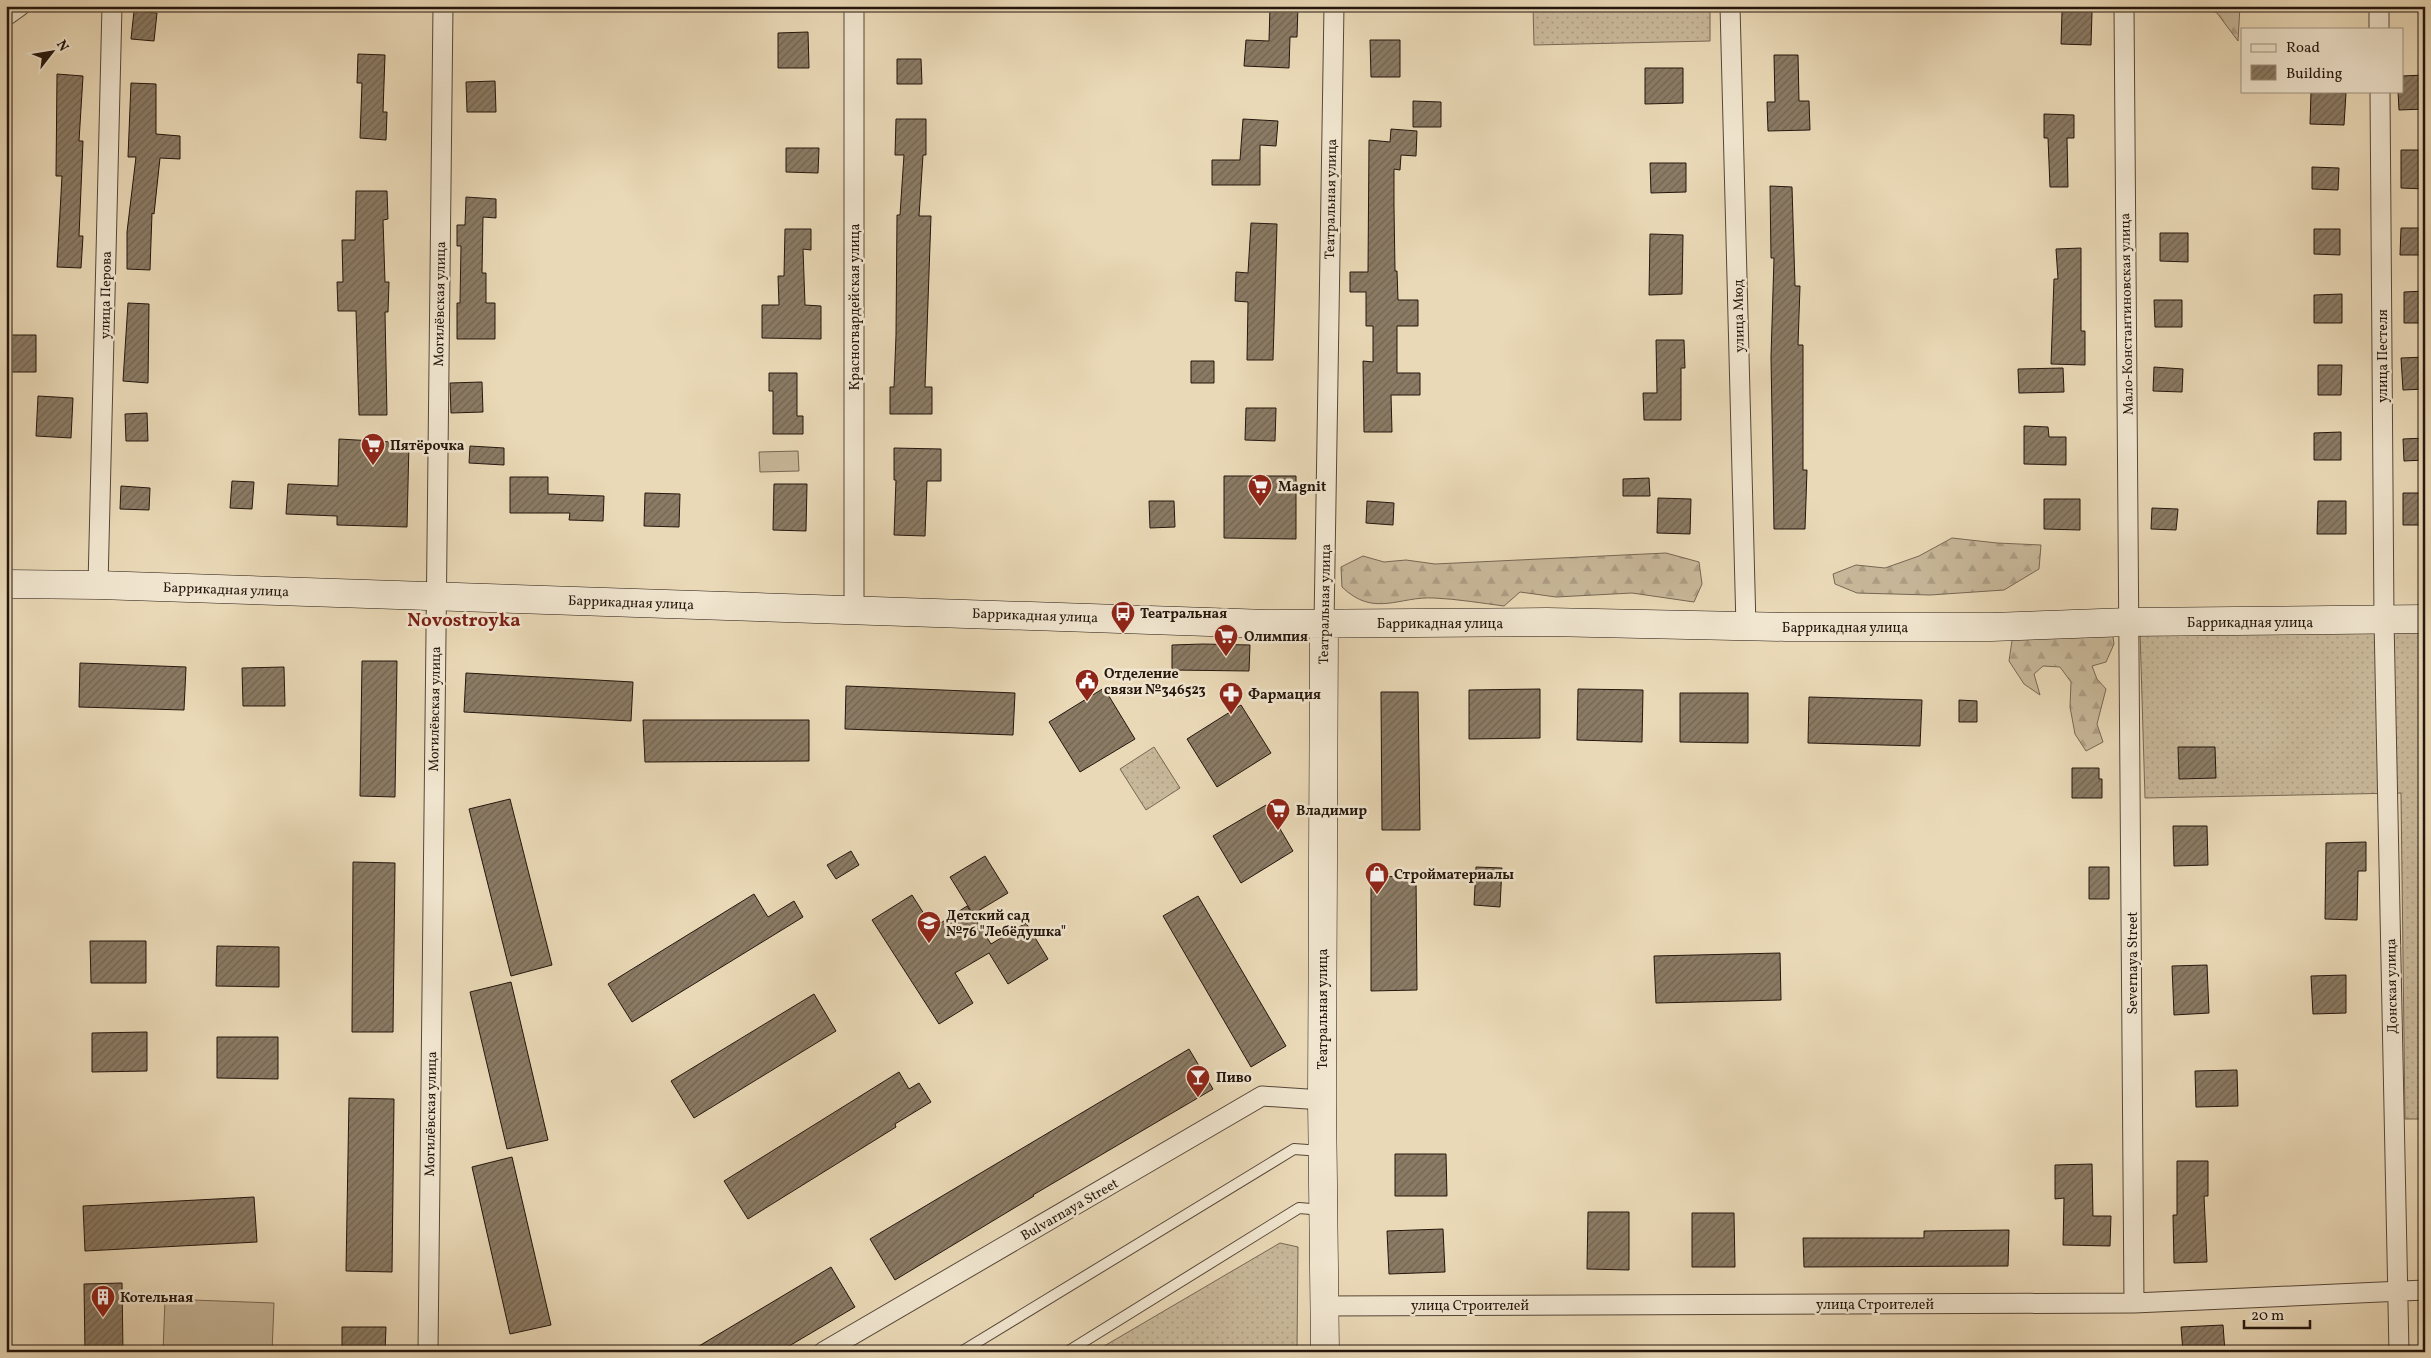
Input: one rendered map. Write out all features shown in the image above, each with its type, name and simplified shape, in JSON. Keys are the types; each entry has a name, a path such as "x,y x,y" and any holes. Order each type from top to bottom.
{"main road":[{"name":"Баррикадная улица","path":"6,584 98,585 1324,624 1547,622 1746,627 1982,627 2129,622 2425,620"},
{"name":"Театральная улица","path":"1324,624 1322,1100 1325,1352"}],"street":[{"path":"6,16 20,6"},
{"name":"улица Перова","path":"98,585 112,6"},
{"name":"Могилёвская улица","path":"428,1352 443,6"},
{"name":"Красногвардейская улица","path":"854,6 854,609"},
{"name":"Театральная улица","path":"1324,624 1334,6"},
{"name":"улица Мюд","path":"1730,6 1746,627"},
{"name":"Мало-Константиновская улица","path":"2124,6 2129,622"},
{"path":"2379,6 2380,28"},
{"name":"улица Пестеля","path":"2380,92 2384,620"},
{"name":"Донская улица","path":"2384,620 2396,1291 2399,1352"},
{"name":"Severnaya Street","path":"2129,622 2134,1303"},
{"name":"Bulvarnaya Street","path":"823,1352 1262,1096 1322,1100"},
{"name":"улица Строителей","path":"1325,1306 2134,1303 2425,1290"}],"lane":[{"path":"960,1352 1294,1149 1324,1152"},
{"path":"1067,1352 1300,1208 1324,1211"}],"green space":[{"path":"1533,6 1710,6 1710,41 1534,45"},
{"path":"2203,6 2240,6 2238,41 2217,13"},
{"path":"798,451 799,471 760,472 759,452"},
{"path":"1952,538 2041,545 2039,569 2004,590 1930,595 1857,593 1835,584 1833,574 1856,565 1885,568 1919,556"},
{"path":"1666,553 1699,562 1702,584 1694,602 1632,593 1556,597 1520,592 1504,606 1434,598 1376,604 1365,602 1342,587 1341,567 1363,556 1384,562 1406,560 1435,564"},
{"path":"2112,630 2114,644 2106,662 2092,666 2097,679 2106,689 2097,724 2103,742 2086,751 2075,734 2070,707 2071,682 2060,667 2043,666 2034,674 2040,695 2024,684 2009,661 2013,634"},
{"path":"2425,630 2425,1119 2405,1119 2401,793 2145,798 2140,631"},
{"path":"1154,747 1180,788 1146,810 1120,769"},
{"path":"1280,1243 1298,1247 1297,1352 1094,1352"},
{"path":"165,1299 274,1303 272,1352 163,1352"}],"building":[{"path":"1270,6 1298,6 1297,37 1290,37 1289,68 1244,66 1246,40 1269,41"},
{"path":"134,11 157,13 154,41 131,39"},
{"path":"2062,12 2092,12 2091,45 2061,44"},
{"path":"808,32 809,68 778,68 778,33"},
{"path":"1370,40 1400,40 1400,77 1371,77"},
{"path":"358,54 385,55 383,112 387,112 386,140 360,138 362,83 357,83"},
{"path":"1774,55 1798,55 1799,101 1809,101 1810,130 1768,131 1767,102 1775,102"},
{"path":"897,59 921,59 922,84 897,84"},
{"path":"1645,68 1683,68 1683,103 1645,104"},
{"path":"57,74 83,76 79,141 83,141 79,236 83,236 81,268 57,267 62,176 56,176"},
{"path":"2425,75 2425,109 2399,110 2398,92 2404,92 2404,76"},
{"path":"495,81 496,112 467,112 466,82"},
{"path":"131,83 156,84 156,134 180,136 180,159 160,158 154,214 152,213 150,270 127,269 127,232 136,157 128,157"},
{"path":"2311,92 2346,93 2344,125 2310,124"},
{"path":"1413,101 1441,102 1441,127 1413,127"},
{"path":"2044,114 2074,115 2074,138 2067,138 2068,187 2050,187 2048,138 2044,138"},
{"path":"896,119 926,119 926,155 923,155 919,216 931,216 925,387 932,387 932,414 890,414 890,387 894,387 896,335 897,215 900,215 904,155 895,155"},
{"path":"1243,119 1278,121 1276,146 1260,145 1260,185 1212,185 1212,160 1240,160"},
{"path":"1391,129 1417,131 1416,156 1401,155 1400,170 1394,169 1394,206 1395,271 1397,271 1398,300 1418,300 1418,326 1397,326 1397,373 1420,373 1420,395 1391,395 1392,432 1364,432 1363,361 1373,362 1373,326 1366,326 1366,292 1350,292 1350,272 1368,272 1369,140 1390,142"},
{"path":"786,148 819,148 818,173 786,172"},
{"path":"2401,150 2425,150 2425,189 2401,188"},
{"path":"1650,163 1686,163 1686,192 1651,193"},
{"path":"2312,167 2339,168 2338,190 2312,189"},
{"path":"1770,186 1792,187 1795,286 1800,286 1798,345 1803,345 1803,470 1807,470 1805,529 1774,529 1771,357 1774,258 1771,258"},
{"path":"356,191 387,191 388,219 383,220 385,282 389,282 388,312 385,312 387,415 359,415 356,311 338,311 337,282 343,282 342,240 355,240"},
{"path":"466,197 496,199 496,218 483,217 482,273 486,273 486,303 495,303 495,339 457,339 457,303 460,303 461,246 457,246 457,225 465,225"},
{"path":"1251,223 1277,224 1273,360 1247,360 1248,302 1235,301 1236,272 1248,273"},
{"path":"2401,228 2424,228 2423,255 2400,255"},
{"path":"785,229 811,229 811,250 803,249 805,305 821,306 821,339 762,338 762,305 779,305 778,276 784,276"},
{"path":"2314,229 2340,229 2340,255 2314,254"},
{"path":"2160,233 2188,233 2188,262 2160,261"},
{"path":"1650,234 1683,235 1682,294 1649,295"},
{"path":"2081,248 2081,331 2085,331 2085,365 2051,364 2054,279 2058,279 2056,249"},
{"path":"2425,291 2425,323 2404,323 2404,292"},
{"path":"2342,294 2342,323 2314,323 2314,295"},
{"path":"2154,300 2182,300 2182,327 2155,327"},
{"path":"128,303 149,304 148,383 123,381"},
{"path":"7,335 36,335 36,372 7,372"},
{"path":"1656,340 1684,340 1685,368 1681,368 1681,420 1644,420 1643,393 1657,393"},
{"path":"2425,357 2425,389 2403,390 2401,358"},
{"path":"1191,361 1214,361 1214,383 1191,383"},
{"path":"2318,365 2342,365 2341,395 2318,395"},
{"path":"2154,367 2183,369 2182,392 2153,391"},
{"path":"2063,368 2064,392 2019,393 2018,369"},
{"path":"769,373 797,373 797,416 803,416 803,434 773,434 773,391 769,391"},
{"path":"482,382 483,412 451,413 450,383"},
{"path":"38,396 73,398 71,438 36,436"},
{"path":"1246,408 1276,408 1275,441 1245,440"},
{"path":"147,413 148,441 126,441 125,414"},
{"path":"2024,426 2048,427 2049,437 2066,437 2066,465 2024,464"},
{"path":"2341,432 2341,460 2314,460 2314,433"},
{"path":"2425,438 2425,460 2404,461 2403,439"},
{"name":"Пятёрочка","path":"339,439 409,443 407,527 337,525 337,516 286,514 288,484 338,486"},
{"path":"470,446 504,448 504,465 469,463"},
{"path":"894,448 941,449 941,481 927,481 925,536 894,535 896,480 894,480"},
{"name":"Magnit","path":"1224,476 1296,476 1296,539 1224,538"},
{"path":"510,477 548,477 548,494 604,496 603,521 569,520 570,513 510,513"},
{"path":"1649,478 1650,496 1623,496 1623,479"},
{"path":"232,481 254,482 252,509 230,508"},
{"path":"774,484 807,484 806,531 773,530"},
{"path":"121,486 150,488 149,510 120,509"},
{"path":"645,493 680,494 679,527 644,526"},
{"path":"2403,493 2425,493 2425,525 2403,525"},
{"path":"1658,498 1691,499 1690,534 1657,533"},
{"path":"2044,499 2080,499 2080,530 2044,529"},
{"path":"1149,501 1174,501 1175,527 1150,528"},
{"path":"1367,501 1394,503 1393,525 1366,523"},
{"path":"2318,501 2346,501 2346,534 2317,534"},
{"path":"2152,508 2178,509 2176,530 2151,529"},
{"name":"Олимпия","path":"1172,645 1250,645 1249,671 1172,670"},
{"path":"362,661 397,661 395,797 360,796"},
{"path":"80,663 186,667 184,710 79,707"},
{"path":"284,667 285,706 243,706 242,668"},
{"path":"466,673 633,682 631,721 464,712"},
{"path":"846,686 1015,693 1013,735 845,729"},
{"path":"1104,688 1135,739 1080,772 1049,722"},
{"path":"1540,689 1540,738 1469,739 1469,690"},
{"path":"1578,689 1643,690 1642,742 1577,740"},
{"path":"1381,692 1418,692 1420,830 1382,830"},
{"path":"1680,693 1748,693 1748,743 1680,742"},
{"path":"1809,697 1922,700 1920,746 1808,743"},
{"path":"1959,700 1977,701 1977,722 1959,722"},
{"path":"1241,705 1271,753 1217,787 1187,739"},
{"path":"643,720 809,720 809,761 645,762"},
{"path":"2178,747 2215,747 2216,778 2179,779"},
{"path":"2072,768 2099,768 2099,779 2102,779 2102,798 2072,798"},
{"path":"510,799 552,965 511,976 469,809"},
{"path":"1266,805 1293,851 1241,883 1213,836"},
{"path":"2173,826 2207,826 2208,865 2174,866"},
{"path":"2366,842 2366,871 2358,871 2357,920 2325,919 2326,843"},
{"path":"851,851 859,865 836,879 827,865"},
{"path":"985,856 1008,893 973,914 950,877"},
{"path":"353,862 395,863 393,1032 352,1032"},
{"path":"1476,867 1502,868 1500,907 1474,905"},
{"path":"2089,867 2109,867 2109,899 2089,899"},
{"path":"1416,876 1417,990 1371,991 1371,877"},
{"path":"754,894 768,917 794,901 803,917 632,1022 608,984"},
{"path":"912,895 933,928 967,906 991,944 1026,923 1048,959 1008,984 989,953 955,973 973,1003 939,1024 872,920"},
{"path":"1198,896 1286,1046 1251,1067 1163,916"},
{"path":"90,941 146,941 146,983 91,983"},
{"path":"217,946 279,947 279,987 216,986"},
{"path":"1780,953 1781,1000 1656,1003 1654,956"},
{"path":"2207,965 2209,1013 2174,1015 2172,966"},
{"path":"2346,975 2346,1013 2313,1014 2311,976"},
{"path":"511,982 548,1140 507,1149 470,992"},
{"path":"814,994 836,1031 694,1118 671,1081"},
{"path":"147,1032 147,1071 92,1072 92,1033"},
{"path":"217,1037 278,1037 278,1079 217,1078"},
{"path":"1189,1049 1213,1089 1033,1195 895,1280 870,1239"},
{"path":"2237,1070 2238,1106 2196,1107 2195,1071"},
{"path":"899,1072 909,1089 919,1083 931,1102 895,1124 896,1127 748,1219 724,1181"},
{"path":"349,1098 394,1099 392,1272 346,1271"},
{"path":"1395,1154 1446,1154 1447,1196 1395,1196"},
{"path":"512,1157 551,1325 510,1334 472,1167"},
{"path":"2177,1161 2208,1161 2208,1196 2204,1196 2207,1262 2174,1263 2173,1215 2177,1215"},
{"path":"2092,1164 2093,1216 2111,1216 2110,1246 2063,1245 2064,1198 2055,1199 2055,1165"},
{"path":"254,1197 257,1242 85,1251 83,1206"},
{"path":"1588,1212 1629,1212 1629,1270 1587,1269"},
{"path":"1692,1213 1734,1213 1735,1267 1692,1267"},
{"path":"1443,1229 1445,1272 1389,1274 1387,1231"},
{"path":"2009,1230 2008,1266 1804,1267 1803,1238 1924,1238 1924,1231"},
{"path":"831,1267 855,1307 779,1352 689,1352"},
{"name":"Котельная","path":"122,1283 123,1352 85,1352 84,1284"},
{"path":"2223,1325 2225,1352 2183,1352 2181,1327"},
{"path":"342,1327 386,1327 385,1352 342,1352"}],"place":[{"name":"Пятёрочка","path":"373,466"},
{"name":"Magnit","path":"1260,507"},
{"name":"Театральная","path":"1123,634"},
{"name":"Олимпия","path":"1226,657"},
{"name":"Отделение связи №346523","path":"1087,702"},
{"name":"Фармация","path":"1231,715"},
{"name":"Владимир","path":"1278,831"},
{"name":"Стройматериалы","path":"1377,895"},
{"name":"Детский сад №76 \"Лебёдушка\"","path":"929,944"},
{"name":"Пиво","path":"1198,1098"},
{"name":"Котельная","path":"103,1318"}],"district":[{"name":"Novostroyka","path":"464,619"}]}
